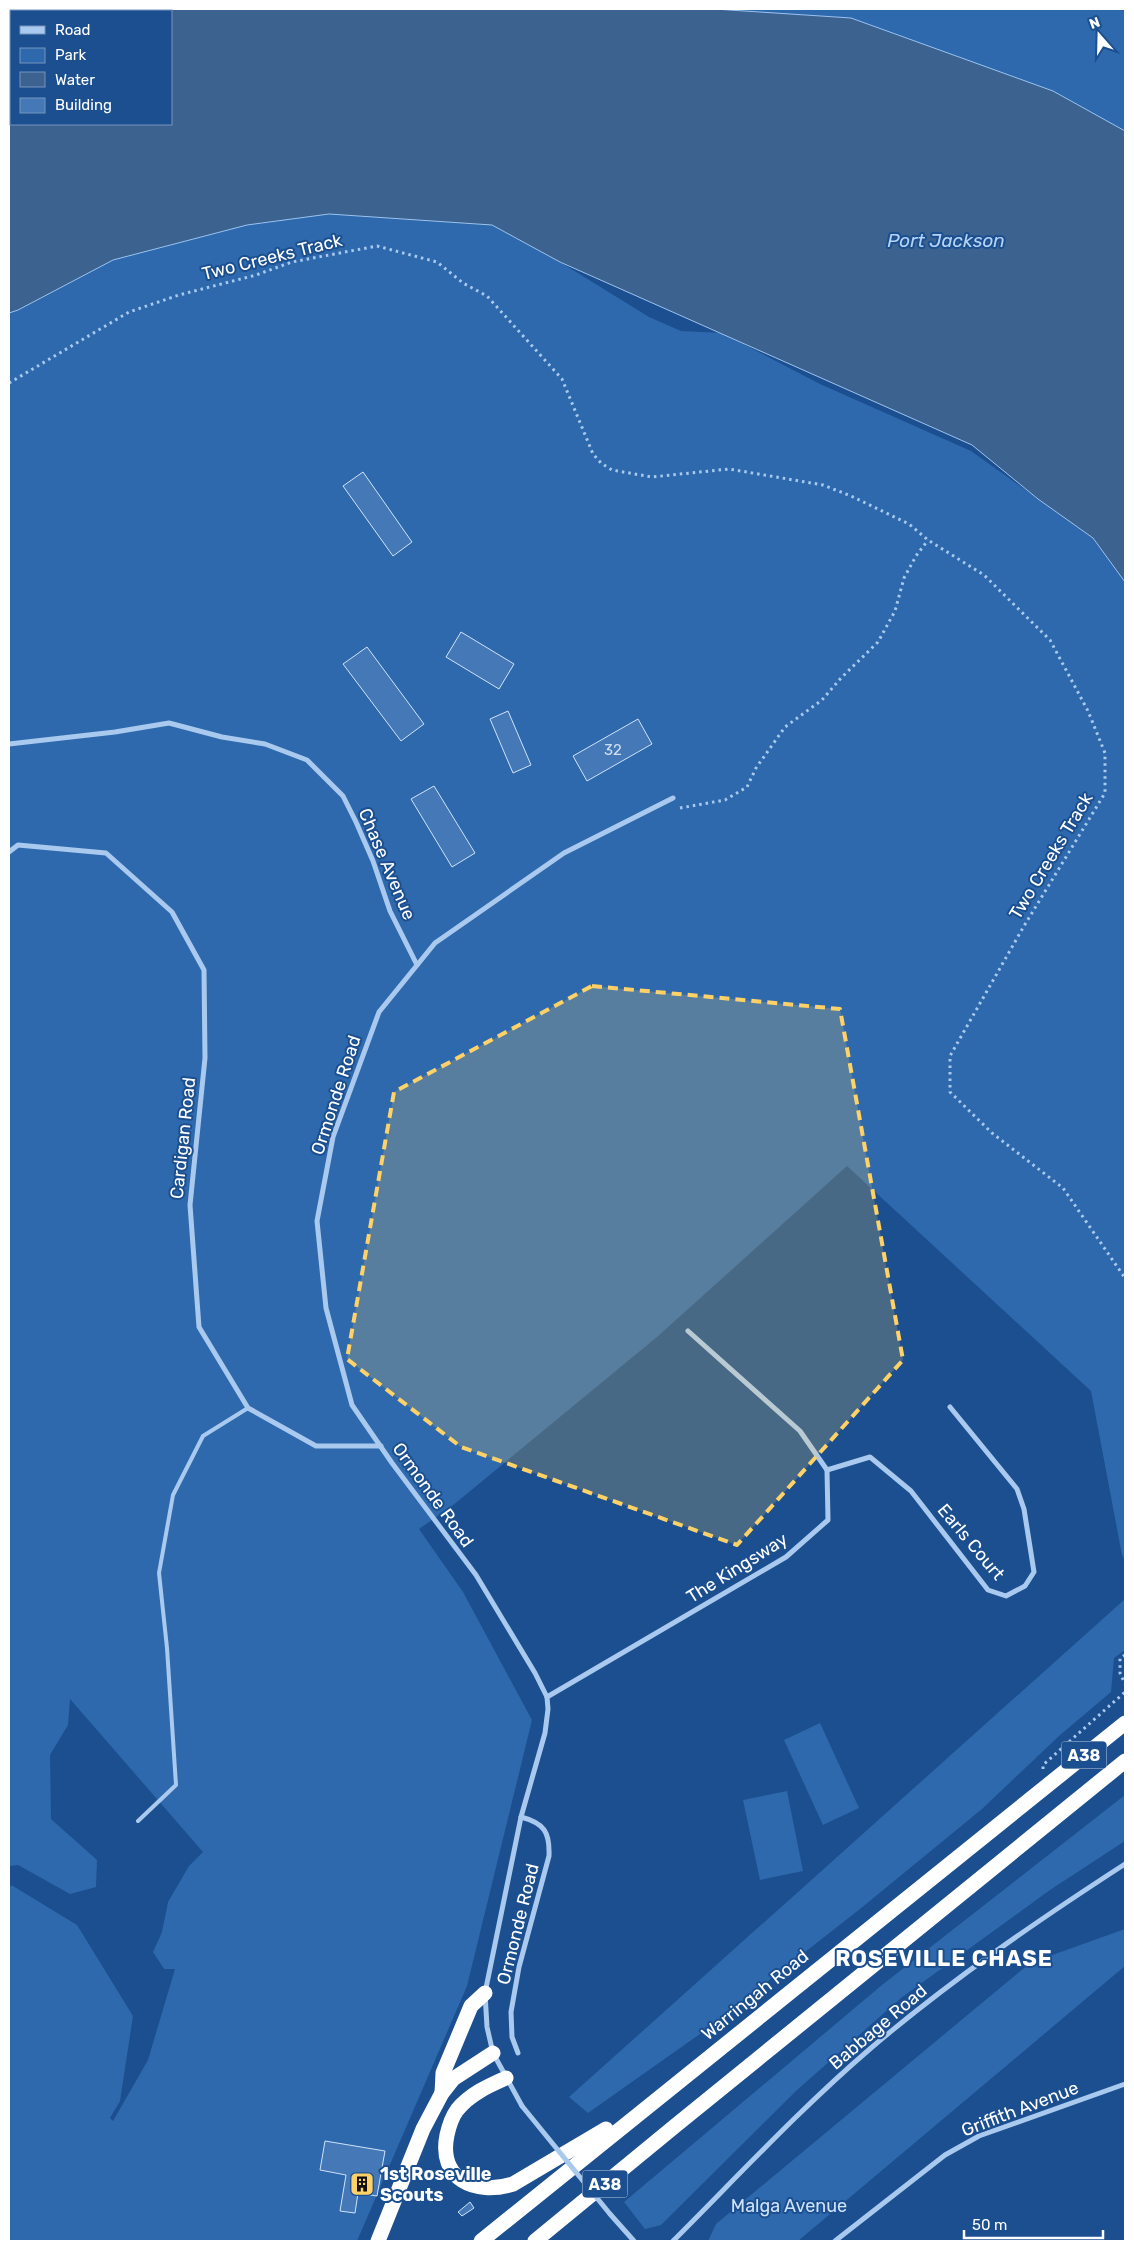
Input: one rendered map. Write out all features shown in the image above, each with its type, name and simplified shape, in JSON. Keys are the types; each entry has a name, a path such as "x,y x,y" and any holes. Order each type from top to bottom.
{"highway":[{"name":"Warringah Road","path":"481,2241 650,2103 1125,1723"},
{"name":"A38","path":"535,2241 1125,1762"},
{"path":"442,2093 443,2073 471,2006 485,1993"},
{"path":"378,2241 423,2129 442,2093 453,2079 493,2053"},
{"path":"506,2078 478,2092 456,2110 448,2130 446,2151 451,2168 463,2182 475,2186 500,2188 513,2184 650,2103"}],"street":[{"name":"Chase Avenue","path":"9,744 115,732 169,723 222,737 265,744 308,760 342,796 356,822 373,861 390,911 416,965"},
{"name":"Ormonde Road","path":"493,2053 487,2027 485,1993 521,1817 545,1733 548,1710 547,1697 535,1673 476,1576 352,1405 326,1308 317,1221 333,1136 379,1012 435,942 564,853 672,798"},
{"name":"Cardigan Road","path":"9,852 18,845 106,853 172,912 204,970 205,1058 190,1205 199,1326 248,1408 316,1446 381,1446"},
{"path":"688,1332 800,1431 827,1470"},
{"name":"Earls Court","path":"827,1470 870,1458 911,1490 988,1590 1006,1596 1025,1586 1034,1572 1024,1509 1017,1489 950,1407"},
{"name":"The Kingsway","path":"547,1697 793,1551 828,1520 827,1470"},
{"name":"Ormonde Road","path":"518,2053 512,2037 511,2012 519,1967 549,1856 550,1846 548,1836 538,1823 521,1817"},
{"name":"Babbage Road","path":"673,2241 830,2086 902,2022 975,1965 1125,1864"},
{"path":"493,2053 522,2106 634,2241"},
{"name":"Griffith Avenue","path":"835,2241 945,2155 979,2136 1125,2084"}],"lane":[{"path":"138,1822 176,1785 167,1648 159,1573 173,1495 203,1436 248,1408"}],"path":[{"name":"Two Creeks Track","path":"9,384 129,312 179,295 292,262 377,246 437,262 463,283 487,296 562,379 593,454 601,463 612,470 652,477 729,469 823,485 852,496 908,524 928,540 984,575 1050,640 1088,711 1105,753 1105,793 1024,926 950,1056 950,1092 992,1133 1063,1188 1125,1278"},
{"path":"662,804 671,810 726,800 747,787 756,768 785,727 822,700 841,678 878,642 895,611 904,578 916,556 928,540"},
{"path":"1125,1655 1120,1658 1120,1673 1125,1684"},
{"path":"1044,1788 1043,1765 1125,1692"}],"highlighted area":[{"path":"592,986 840,1009 903,1360 737,1545 461,1447 347,1359 394,1092"}],"green space":[{"path":"714,9 1125,9 1125,131 1053,91 851,18"},
{"path":"329,214 492,225 560,262 649,317 681,331 722,333 820,384 971,451 1093,538 1125,582 1125,1561 1122,1555 1091,1391 847,1166 657,1337 452,1506 419,1529 463,1592 532,1720 467,1986 357,2241 9,2241 9,1886 13,1886 77,1925 133,2016 120,2101 110,2118 113,2121 148,2060 175,1969 164,1969 153,1952 162,1932 168,1902 189,1866 203,1852 70,1699 68,1725 50,1755 51,1819 97,1860 96,1887 70,1894 18,1865 9,1866 9,313 113,260 247,225"},
{"path":"1125,1599 1125,1650 1114,1658 1111,1692 1059,1736 982,1809 860,1909 707,2029 588,2113 569,2097"},
{"path":"820,1723 859,1808 823,1825 784,1740"},
{"path":"787,1791 803,1871 760,1880 743,1800"},
{"path":"1125,1795 1125,1841 1050,1890 901,1998 796,2091 661,2225 645,2229 624,2202 882,1985"},
{"name":"Malga Avenue","path":"1125,1929 1125,1966 798,2241 708,2241 716,2224 1030,1963"}],"water":[{"name":"Port Jackson","path":"9,9 714,9 851,18 1053,91 1125,131 1125,582 1093,538 1038,499 972,445 560,262 492,225 329,214 247,225 113,260 9,313"}],"building":[{"path":"363,472 412,542 393,556 343,486"},
{"path":"461,632 514,664 499,689 446,657"},
{"path":"367,647 424,724 401,741 343,664"},
{"path":"508,711 531,765 513,773 490,719"},
{"path":"638,719 652,744 587,781 573,756"},
{"path":"434,786 475,853 452,867 411,799"},
{"name":"1st Roseville Scouts","path":"325,2141 385,2151 377,2196 358,2193 355,2213 340,2211 346,2175 320,2170"},
{"path":"470,2202 474,2208 462,2216 458,2212"}],"place":[{"name":"1st Roseville Scouts","path":"362,2184"}],"district":[{"name":"ROSEVILLE CHASE","path":"944,1958"}]}
